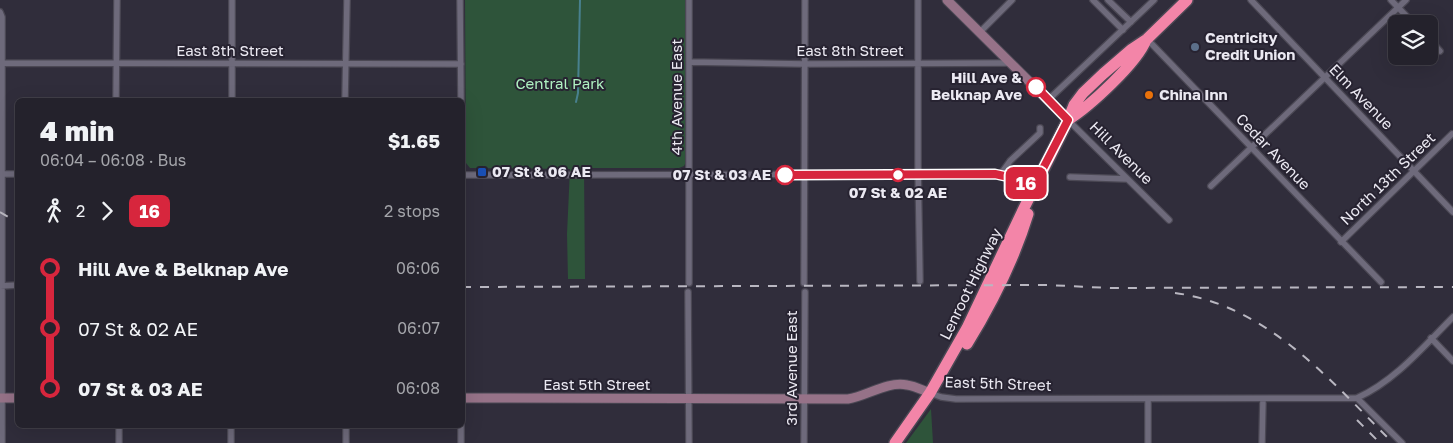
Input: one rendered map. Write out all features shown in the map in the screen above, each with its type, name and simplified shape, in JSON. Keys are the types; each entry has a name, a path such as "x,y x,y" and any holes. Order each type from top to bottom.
{"highway":[{"path":"1068,120 1081,112 1094,100 1138,55 1147,39 1187,0"},
{"name":"Lenroot Highway","path":"895,443 930,393 956,362 1000,286 1023,230 1032,201 1034,186 1068,120"}],"street":[{"path":"116,98 117,0"},
{"path":"232,0 232,98"},
{"path":"346,98 347,0"},
{"path":"460,0 461,98"},
{"name":"4th Avenue East","path":"689,0 689,283"},
{"path":"804,283 805,0"},
{"path":"918,0 920,281"},
{"name":"Hill Avenue","path":"947,0 1168,220"},
{"path":"980,32 1012,0"},
{"path":"1093,0 1122,30"},
{"path":"1108,0 1131,22"},
{"path":"1048,100 1154,0"},
{"name":"Elm Avenue","path":"1251,0 1453,212"},
{"path":"1391,0 1405,15"},
{"path":"1211,186 1406,0"},
{"path":"0,12 2,17 0,398 2,443"},
{"name":"Cedar Avenue","path":"1147,39 1381,282"},
{"name":"East 8th Street","path":"689,62 804,64 1011,63"},
{"name":"East 8th Street","path":"1,63 460,64"},
{"path":"1000,175 1010,161 1040,133 1040,128"},
{"name":"North 13th Street","path":"1341,242 1452,134"},
{"path":"1,174 15,174"},
{"path":"465,175 1000,175 1034,186"},
{"path":"1070,177 1127,179"},
{"path":"1,286 15,285"},
{"path":"688,292 689,443"},
{"name":"3rd Avenue East","path":"804,292 804,443"},
{"path":"1402,443 1358,398 1384,382 1453,317"},
{"path":"1431,338 1453,361"},
{"name":"East 5th Street","path":"465,398 848,399 900,384 941,397 956,399 1358,398"},
{"path":"0,398 15,398"},
{"path":"1262,399 1262,443"},
{"path":"1148,400 1148,443"},
{"path":"119,428 119,443"},
{"path":"231,428 231,443"},
{"path":"346,428 346,443"},
{"path":"460,428 461,443"}],"green space":[{"name":"Central Park","path":"465,0 687,0 686,162 684,166 679,168 584,168 585,279 568,279 567,234 570,169 470,168 466,163"},
{"path":"931,409 933,443 906,443"}],"waterway":[{"path":"576,102 578,93 580,0"}],"railway":[{"path":"0,212 15,221"},
{"path":"465,287 1047,285 1110,288 1453,287"},
{"path":"1175,293 1208,300 1239,313 1268,329 1321,371 1393,443"},
{"path":"1357,420 1380,443"}],"bus line":[{"name":"16","path":"785,175 995,174 1034,186 1068,120 1036,87"}],"place":[{"name":"Centricity Credit Union","path":"1195,47"},
{"name":"Hill Ave & Belknap Ave","path":"1036,87"},
{"name":"China Inn","path":"1149,95"},
{"name":"07 St & 06 AE","path":"482,172"},
{"name":"07 St & 03 AE","path":"785,175"},
{"name":"07 St & 02 AE","path":"898,175"}]}
